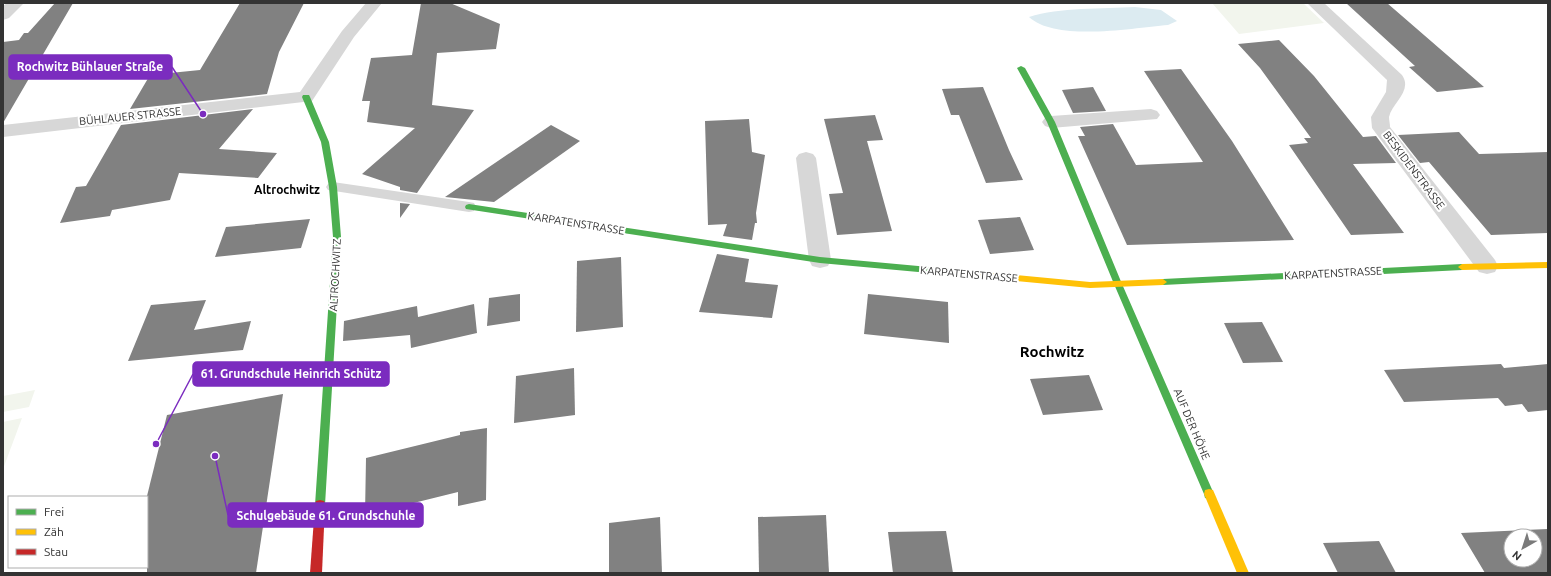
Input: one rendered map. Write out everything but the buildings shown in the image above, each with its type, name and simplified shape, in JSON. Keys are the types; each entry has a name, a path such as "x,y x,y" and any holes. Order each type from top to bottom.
{"street":[{"path":"3,15 16,3"},
{"path":"306,97 348,34 374,3"},
{"name":"BESKIDENSTRASSE","path":"1315,3 1396,78 1395,92 1380,117 1382,128 1487,266"},
{"path":"1021,68 1051,122 1118,284"},
{"name":"BÜHLAUER STRASSE","path":"3,131 306,97"},
{"name":"ALTROCHWITZ","path":"306,97 325,142 333,187 337,237 316,573"},
{"path":"1051,122 1151,115"},
{"path":"806,158 820,260"},
{"name":"KARPATENSTRASSE","path":"469,207 820,260 1090,285 1487,266 1548,265"},
{"name":"AUF DER HÖHE","path":"1118,284 1243,573"}],"lane":[{"name":"KARPATENSTRASSE","path":"333,187 469,207"}],"shaded area":[{"path":"1212,3 1303,3 1324,23 1239,34"},
{"path":"1135,7 1161,10 1177,21 1168,25 1096,32 1057,29 1041,25 1029,17 1067,10"},
{"path":"35,390 29,407 3,412 3,396"},
{"path":"22,418 3,469 3,422"}],"traffic: fast":[{"path":"1021,68 1051,122 1118,284 1209,494"},
{"path":"306,97 325,142 333,187 337,237 320,505"},
{"path":"469,207 820,260 951,272"},
{"path":"1163,282 1462,267"}],"traffic: slow":[{"path":"1462,267 1548,265"},
{"path":"951,272 1090,285 1163,282"},
{"path":"1209,494 1243,573"}],"traffic: jam":[{"path":"316,573 320,505"}],"place":[{"name":"Rochwitz Bühlauer Straße","path":"203,114"},
{"name":"61. Grundschule Heinrich Schütz","path":"156,444"},
{"name":"Schulgebäude 61. Grundschuhle","path":"215,456"}],"district":[{"name":"Altrochwitz","path":"287,189"},
{"name":"Rochwitz","path":"1052,351"}]}
